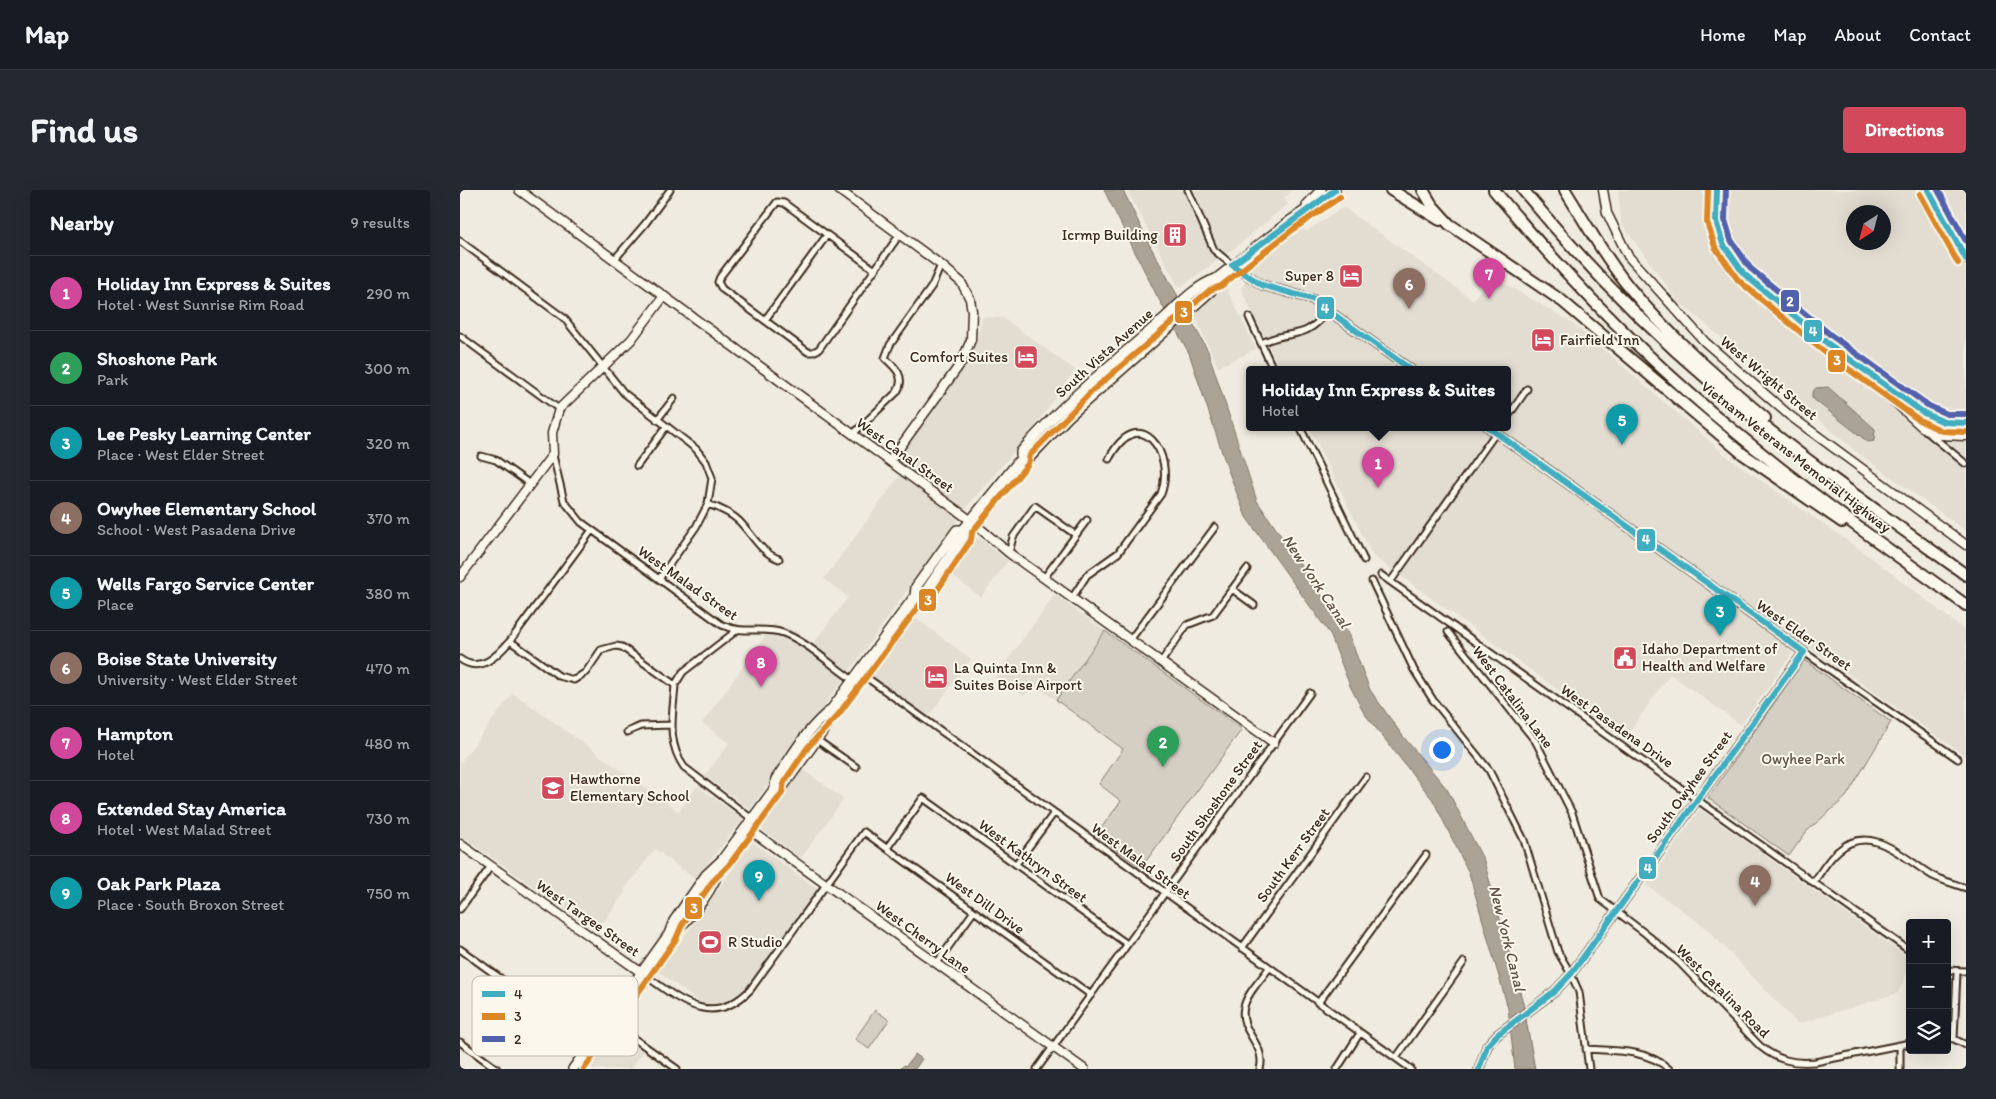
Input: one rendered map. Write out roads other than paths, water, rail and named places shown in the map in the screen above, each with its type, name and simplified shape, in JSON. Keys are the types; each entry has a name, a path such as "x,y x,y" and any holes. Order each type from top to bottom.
{"highway":[{"path":"1392,190 1460,232 1562,301 1743,454 1820,508 1902,559"},
{"path":"1423,190 1440,216 1460,232"},
{"name":"Vietnam Veterans Memorial Highway","path":"1494,190 1575,283 1676,381 1772,461 1966,605"},
{"name":"Vietnam Veterans Memorial Highway","path":"1522,190 1593,269 1684,359 1767,428 1966,575"},
{"path":"1565,190 1608,258 1648,309 1706,366 1856,495"}],"main road":[{"name":"South Vista Avenue","path":"1297,216 1321,190"},
{"name":"South Vista Avenue","path":"638,979 669,934 680,928 718,877 722,860 775,788 776,779 809,732 831,710 915,596 925,592 964,535 963,530 970,520 1021,459 1021,452 1054,416 1182,302 1206,282 1216,279 1297,216 1335,190"},
{"name":"South Vista Avenue","path":"1021,459 1028,459 1076,410 1212,290 1216,279"},
{"name":"South Vista Avenue","path":"775,788 784,785 817,740 828,724 831,710"},
{"name":"South Vista Avenue","path":"573,1069 582,1056"}],"street":[{"name":"West Canal Street","path":"519,190 970,520 1009,553 1274,743"},
{"path":"614,260 670,190"},
{"path":"839,190 941,265 960,282 970,299 972,311 971,340 961,363 890,462"},
{"path":"1188,190 1214,250 1232,266 1262,285 1312,299 1406,366"},
{"name":"West Wright Street","path":"1603,190 1610,222 1628,256 1705,342 1789,415 1966,545"},
{"path":"1717,190 1716,221 1722,244 1744,274 1845,356 1936,441 1966,464"},
{"path":"1928,190 1966,259"},
{"path":"1933,190 1966,250"},
{"path":"875,270 784,203 777,202 772,206 718,282 722,289 808,352 813,352 819,349 875,270 900,234"},
{"path":"765,320 827,235"},
{"path":"460,241 564,318 624,393 696,449 706,462 712,478 708,504 696,527 659,579"},
{"path":"853,434 897,392 901,384 901,377 885,358 890,345 932,286 941,265"},
{"path":"461,572 553,454 552,433 559,409 631,340 664,296"},
{"path":"1261,343 1277,335 1299,334 1311,329 1329,310"},
{"path":"1249,317 1272,366"},
{"path":"460,336 559,409"},
{"path":"1845,356 1938,422 1952,426 1966,423"},
{"path":"1511,412 1527,389"},
{"path":"657,420 674,398"},
{"path":"636,466 666,427"},
{"path":"1922,427 1940,435 1966,436"},
{"path":"1302,431 1364,560"},
{"path":"1391,581 1497,431"},
{"name":"West Elder Street","path":"1499,431 1804,652 1958,759"},
{"path":"1072,598 1086,574 1118,554 1161,494 1164,484 1165,475 1157,445 1147,434 1138,433 1129,436 1115,447 1109,459"},
{"name":"West Malad Street","path":"553,454 564,501 574,516 592,530 722,625 736,631 782,633 794,638 853,680"},
{"path":"481,456 496,460 530,484"},
{"path":"708,504 720,508 739,521 764,552 779,558"},
{"path":"1009,553 1013,537 1035,506 1076,535"},
{"path":"1044,578 1087,520"},
{"path":"1130,640 1215,527"},
{"path":"460,659 469,664 482,665 501,651 592,530"},
{"path":"1160,662 1187,625 1213,615 1247,569"},
{"name":"West Pasadena Drive","path":"1382,575 1906,948"},
{"path":"1372,581 1414,670 1433,700 1489,770 1524,840 1558,952 1571,974 1578,992 1589,1069"},
{"path":"1232,589 1254,605"},
{"path":"736,631 683,672 675,685 671,725 674,748 684,767 752,819"},
{"name":"West Catalina Lane","path":"1448,632 1536,742 1572,814 1600,899 1617,912"},
{"path":"510,641 559,676 574,680 586,672 601,650 610,646 622,647 675,685"},
{"name":"South Owyhee Street","path":"1479,1069 1487,1046 1509,1026 1555,992 1571,974 1804,652"},
{"name":"West Malad Street","path":"859,672 1411,1069"},
{"name":"South Shoshone Street","path":"1037,1069 1310,693"},
{"path":"627,732 641,726 671,725"},
{"path":"817,740 856,767"},
{"name":"South Kerr Street","path":"1242,948 1366,778"},
{"name":"West Kathryn Street","path":"887,848 923,798 1127,944"},
{"path":"1016,864 1054,813"},
{"name":"West Cherry Lane","path":"746,827 1084,1069"},
{"name":"West Dill Drive","path":"826,884 864,832 1091,995"},
{"path":"1814,882 1837,852 1852,843 1868,840 1891,847 1935,877 1966,888"},
{"name":"West Targee Street","path":"460,844 681,1001 702,1009 720,1008 730,1005 750,990 826,884"},
{"path":"1318,1003 1426,855"},
{"path":"460,910 491,866"},
{"path":"937,963 974,911"},
{"name":"West Catalina Road","path":"1617,912 1679,962 1771,1055 1784,1061 1799,1063 1815,1062 1906,1044"},
{"path":"460,949 497,976"},
{"path":"1396,1058 1464,962"},
{"path":"1260,1069 1262,1057 1260,1050 1248,1032 1243,1015 1248,998 1269,968"},
{"path":"1951,971 1966,972"},
{"path":"1954,1039 1957,972"},
{"path":"1337,1069 1360,1033"},
{"path":"1951,1039 1966,1044"},
{"path":"638,1041 677,1069"},
{"path":"460,1042 472,1051"},
{"path":"1900,1045 1900,1069"},
{"path":"1586,1049 1631,1052 1651,1056 1669,1069"},
{"path":"479,1056 497,1069"},
{"path":"1810,1069 1815,1062"}],"place":[{"name":"Icrmp Building","path":"1175,235"},
{"name":"Super 8","path":"1351,276"},
{"name":"Hampton","path":"1489,299"},
{"name":"Boise State University","path":"1409,309"},
{"name":"Fairfield Inn","path":"1543,340"},
{"name":"Comfort Suites","path":"1026,357"},
{"name":"Wells Fargo Service Center","path":"1622,445"},
{"name":"Holiday Inn Express & Suites","path":"1378,488"},
{"name":"Lee Pesky Learning Center","path":"1720,636"},
{"name":"Idaho Department of Health and Welfare","path":"1625,658"},
{"name":"La Quinta Inn & Suites Boise Airport","path":"936,677"},
{"name":"Extended Stay America","path":"761,687"},
{"name":"Shoshone Park","path":"1163,767"},
{"name":"Hawthorne Elementary School","path":"553,788"},
{"name":"Oak Park Plaza","path":"759,901"},
{"name":"Owyhee Elementary School","path":"1755,906"},
{"name":"R Studio","path":"710,942"}],"water label":[{"name":"New York Canal","path":"1317,581"},
{"name":"New York Canal","path":"1508,938"}],"park label":[{"name":"Owyhee Park","path":"1803,759"}]}
